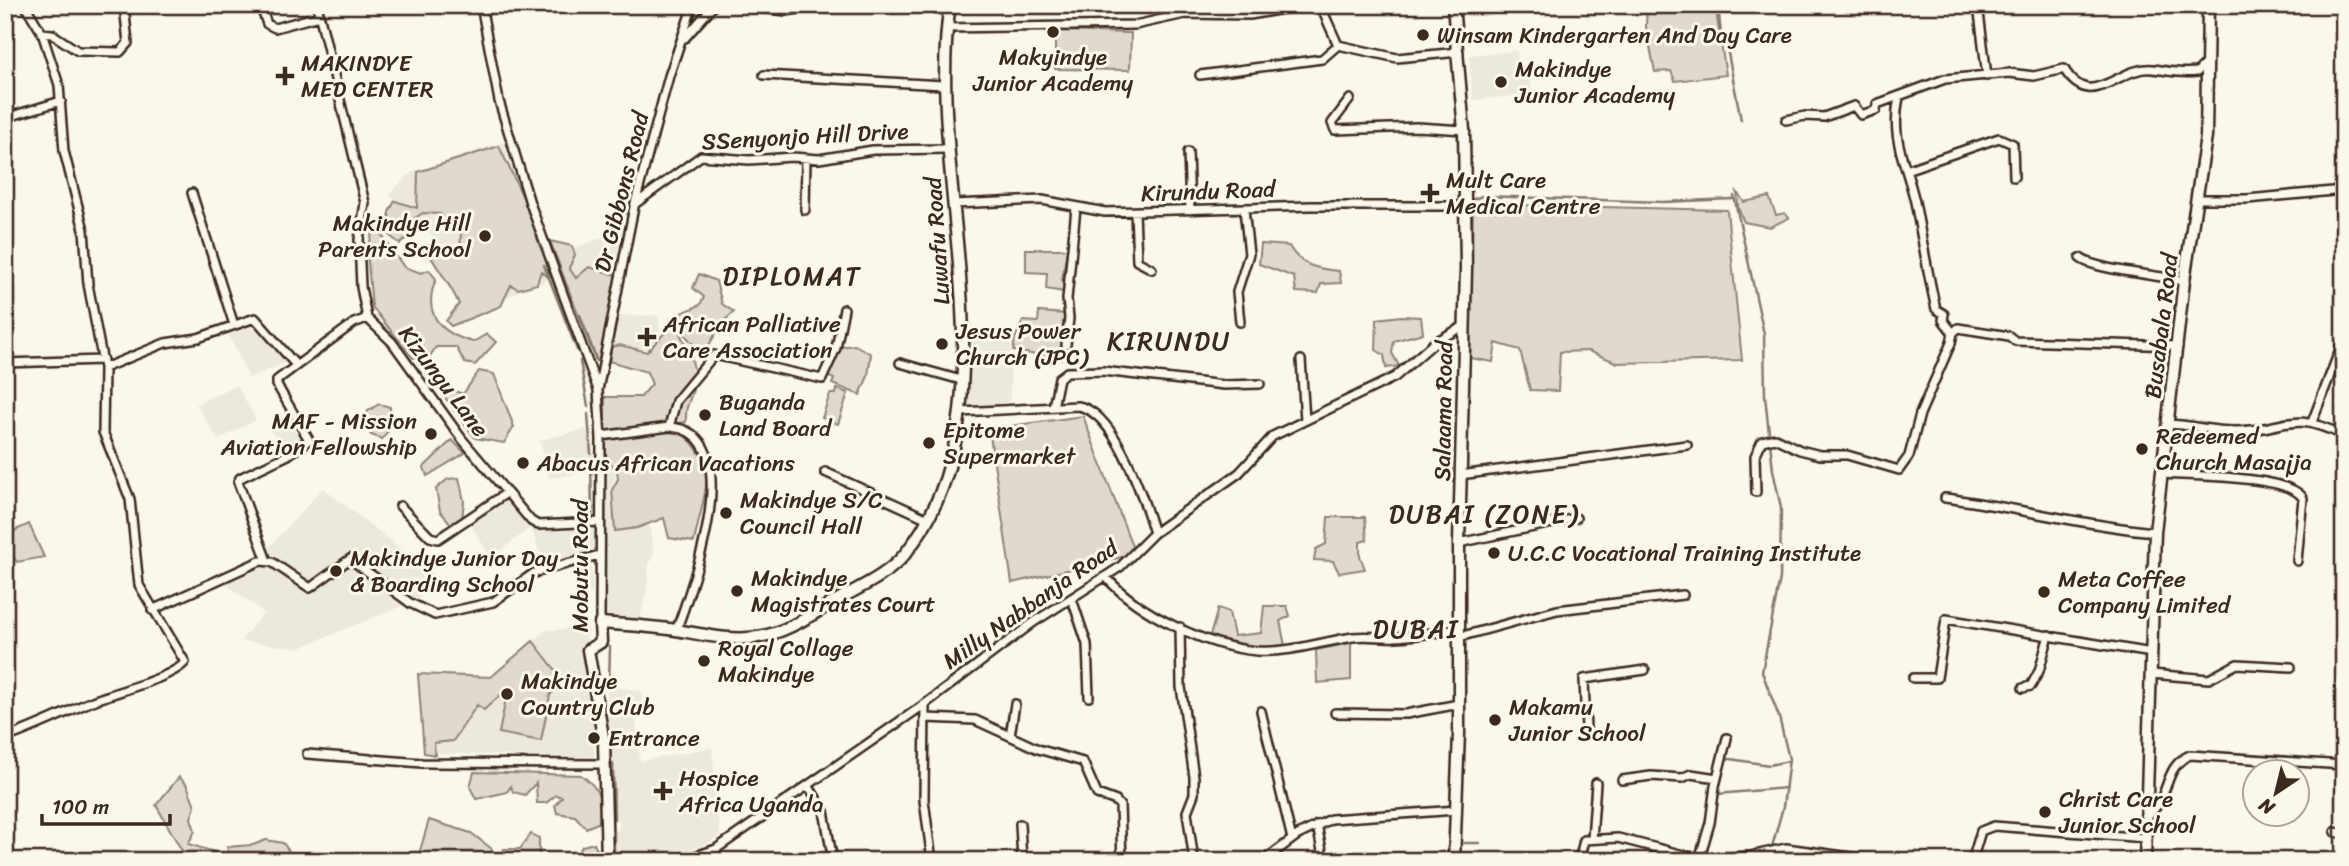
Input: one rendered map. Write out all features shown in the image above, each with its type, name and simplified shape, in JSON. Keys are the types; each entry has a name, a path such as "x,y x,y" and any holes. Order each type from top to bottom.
{"street":[{"path":"5,738 181,667 184,657 152,610 137,574 130,499 103,432 103,364 88,284 84,230 64,150 61,101 54,66 41,33 25,5"},
{"path":"41,33 52,34 78,51 120,52 128,43 124,5"},
{"path":"260,5 267,24 275,28 319,16"},
{"path":"317,5 365,203 359,240 361,287 368,318"},
{"path":"481,5 499,101 530,203 598,390"},
{"name":"Dr Gibbons Road","path":"598,390 635,204 669,76 693,5"},
{"path":"682,41 714,5"},
{"path":"737,5 786,11 810,7"},
{"name":"Luwafu Road","path":"600,623 736,639 780,631 880,576 904,554 926,518 951,462 960,412 960,256 943,85 950,5"},
{"name":"Salaama Road","path":"1453,5 1460,52 1465,206 1459,704 1454,861"},
{"path":"1978,5 1987,76"},
{"name":"Busabala Road","path":"2145,861 2155,532 2184,281 2206,137 2208,5"},
{"path":"946,28 1135,25 1185,14 1250,15 1321,6 1338,45"},
{"path":"1338,45 1398,58 1460,52"},
{"path":"1200,75 1322,59 1338,45"},
{"path":"1786,120 1805,116 1824,117 1854,106 1861,115 1876,110 1877,104 1945,79 2035,76 2064,69 2081,86 2092,90 2136,72 2153,69 2166,74 2197,72 2207,62"},
{"path":"764,75 943,85"},
{"path":"1899,97 1894,121 1936,309 1944,314 1943,320 1953,333"},
{"path":"1350,99 1332,123 1335,130 1417,127 1464,130"},
{"path":"5,118 61,101"},
{"path":"1906,170 1999,138 2013,144 2014,177"},
{"name":"SSenyonjo Hill Drive","path":"635,204 701,156 749,160 806,158 873,150 949,149"},
{"path":"1188,152 1190,209"},
{"path":"805,210 806,158"},
{"path":"2197,199 2247,199 2344,190"},
{"path":"192,193 234,325"},
{"name":"Kirundu Road","path":"954,204 1042,200 1105,212 1465,206"},
{"path":"1066,345 1069,318 1067,299 1076,208"},
{"path":"1240,322 1237,292 1249,254 1244,209"},
{"path":"1135,212 1137,261 1152,269"},
{"path":"2080,258 2092,266 2155,273 2184,281"},
{"path":"669,427 676,401 714,355 822,379 836,348 844,309"},
{"path":"5,363 103,364 165,343 198,338 255,318 295,364"},
{"name":"Kizungu Lane","path":"267,561 238,482 240,478 289,455 309,439 277,385 281,374 354,323 368,318 392,342 505,494 538,525 599,522"},
{"name":"Milly Nabbanja Road","path":"681,861 716,849 925,704 998,648 1106,576 1154,533 1239,473 1273,436 1395,377 1443,336 1464,326"},
{"path":"1756,492 1755,456 1762,440 1774,438 1800,450 1820,455 1847,455 1899,470 1909,456 1920,414 1953,333 1958,328 2010,336 2015,341 2178,345"},
{"path":"2312,422 2344,339"},
{"path":"1301,360 1305,420"},
{"path":"900,363 961,380"},
{"path":"1053,407 1059,378 1067,372 1103,371 1211,384 1260,384"},
{"name":"Mobutu Road","path":"598,390 601,436 601,642 588,650 605,764 607,861"},
{"path":"960,412 1078,405 1100,415 1136,482 1154,533"},
{"path":"2169,424 2236,431 2295,420 2312,422 2344,436"},
{"path":"601,436 669,427 687,430 696,439 710,466 712,482 706,544 676,631"},
{"path":"1460,475 1687,445"},
{"path":"825,472 926,518"},
{"path":"2163,474 2257,481 2298,492 2303,498 2297,561"},
{"path":"400,506 430,537 438,539 505,494"},
{"path":"1945,498 2012,507 2101,526 2155,532"},
{"path":"1459,543 1576,518"},
{"path":"152,610 260,561 267,561 310,588 350,558 410,603 435,615 493,602 534,573 599,555"},
{"path":"1106,576 1136,604 1180,627 1236,648 1259,651 1354,637 1459,633 1557,610 1683,595"},
{"path":"1072,599 1087,644 1089,697"},
{"path":"1913,678 1937,678 1946,619 2152,653"},
{"path":"1180,627 1181,687 1194,778 1194,794 1187,812 1194,861"},
{"path":"2023,688 2031,686 2039,671 2049,635"},
{"path":"2151,674 2209,679 2237,664 2291,667"},
{"path":"1586,730 1584,679 1645,670"},
{"path":"925,704 925,800 932,861"},
{"path":"1010,736 1015,704"},
{"path":"1335,713 1406,715 1459,704"},
{"path":"1261,711 1292,839"},
{"path":"926,718 965,718 1086,765 1097,794 1116,801 1119,806 1122,861"},
{"path":"1699,860 1710,823 1727,738"},
{"path":"307,754 422,763 605,764"},
{"path":"2147,816 2160,804 2174,766 2190,755 2344,765"},
{"path":"1622,780 1651,776 1682,778 1691,774 1717,778"},
{"path":"1592,839 1596,783"},
{"path":"808,785 824,811 833,861"},
{"path":"1263,861 1292,839 1317,825 1344,817 1457,810"},
{"path":"1020,824 1022,861"},
{"path":"1317,825 1324,861"},
{"path":"1972,861 1981,831 1994,826 2145,838"},
{"path":"2335,832 2344,834"},
{"path":"1579,861 1582,842 1619,838 1699,860 1751,856 1786,848 1880,861"}],"shaded area":[{"path":"1647,5 1715,5 1726,75 1675,81 1671,71 1655,72 1646,27"},
{"path":"1055,31 1131,33 1130,70 1055,69"},
{"name":"Makindye Junior Academy","path":"1517,51 1519,70 1530,69 1532,94 1473,100 1469,55"},
{"name":"Makindye Hill Parents School","path":"504,142 552,278 499,300 389,194 412,172"},
{"name":"Makindye Hill Parents School","path":"499,146 549,253 548,277 541,271 537,284 518,289 511,285 501,306 451,326 446,321 459,304 426,248 430,244 435,251 460,253 461,232 440,214 423,213 412,220 414,231 400,244 390,236 389,212 395,201 417,208 418,172"},
{"path":"1737,192 1744,202 1769,197 1776,215 1785,213 1789,218 1770,227 1744,222 1738,208"},
{"path":"1473,204 1727,210 1742,360 1618,363 1588,351 1560,352 1558,391 1530,390 1520,350 1496,343 1493,362 1470,358"},
{"path":"375,225 404,267 421,273 429,270 436,279 431,302 436,320 443,327 473,342 487,334 496,342 475,365 465,363 456,347 436,347 430,356 413,358 372,307 367,251"},
{"path":"625,229 599,361 596,361 555,255"},
{"path":"550,241 572,246 575,255 569,268 576,278 589,267 616,275 599,361 596,361"},
{"path":"1261,244 1289,246 1298,258 1310,265 1339,271 1341,283 1321,284 1318,293 1296,292 1294,277 1259,264"},
{"path":"1026,249 1067,249 1062,280 1066,283 1064,292 1046,289 1047,273 1026,272"},
{"path":"699,274 716,281 722,304 734,312 721,324 703,356 671,318 700,305 704,297 693,288"},
{"path":"1039,312 1066,314 1061,359 1013,351 1015,338 1023,321 1038,322"},
{"path":"658,315 662,349 610,350 618,316"},
{"path":"1421,317 1423,333 1394,341 1392,353 1399,366 1386,368 1384,355 1376,350 1377,319"},
{"path":"264,325 285,363 249,378 227,331"},
{"path":"670,327 677,327 694,370 694,385 686,422 605,432 605,397 641,397 652,384 647,372 609,361 611,347 620,345 647,352"},
{"path":"967,338 1011,342 1010,402 966,408"},
{"path":"855,345 871,354 868,376 860,395 832,384 834,379 827,376 839,347"},
{"path":"479,371 494,374 514,427 504,443 475,438 441,392 446,388 463,394"},
{"path":"237,385 256,420 218,440 196,404"},
{"path":"837,389 848,393 838,424 822,418 830,394 836,394"},
{"path":"379,404 390,407 390,428 382,439 371,435 363,421 368,411"},
{"path":"288,413 305,442 284,451 267,424"},
{"path":"1083,416 1135,554 1012,583 989,429"},
{"path":"592,428 594,471 549,478 540,440"},
{"path":"674,430 691,442 701,456 706,470 705,493 694,542 669,538 664,518 637,528 615,531 612,490 618,479 617,470 604,458 604,439"},
{"path":"452,440 465,453 427,476 424,467"},
{"path":"603,461 614,470 615,479 610,490 611,511 635,509 637,528 649,524 654,554 649,563 647,589 639,624 603,620"},
{"path":"459,478 464,501 462,519 451,524 440,511 436,489 448,479"},
{"name":"Makindye Junior Day & Boarding School","path":"323,488 445,583 414,601 299,648 240,641 264,613 220,579 262,564 264,553"},
{"path":"502,495 532,527 544,529 596,525 596,552 566,557 544,567 531,527 491,558 468,520"},
{"path":"1328,517 1365,517 1367,540 1360,542 1360,556 1365,569 1339,573 1333,561 1314,560 1316,549 1326,544"},
{"path":"29,524 44,557 17,562 5,544 5,535"},
{"path":"591,561 593,592 581,594 580,563"},
{"path":"1264,606 1287,606 1290,616 1280,621 1285,646 1259,649 1210,636 1218,608 1229,612 1234,636 1261,633"},
{"name":"Makindye Country Club","path":"590,629 587,636 588,657 594,661 594,758 424,753 418,674 491,677 546,630"},
{"path":"533,641 564,681 550,695 541,741 499,733 508,688 484,710 477,705 453,741 434,743 435,755 424,753 418,674 491,677"},
{"path":"1351,643 1351,680 1317,683 1316,650"},
{"name":"Hospice Africa Uganda","path":"607,686 642,691 641,717 636,720 640,761 712,747 720,836 703,846 663,858 612,861 611,831 619,830 619,820 611,819"},
{"path":"474,772 581,775 592,784 599,795 600,822 586,828 575,816 557,813 555,805 562,797 556,795 546,803 537,803 536,783 525,795 513,792 511,786 507,792 476,799 470,787"},
{"path":"179,777 187,785 195,806 191,818 195,831 188,844 215,852 205,859 186,858 156,805"},
{"path":"429,820 471,833 492,849 494,861 411,861 419,854"},
{"path":"531,834 539,838 539,854 553,861 500,861 504,849 520,849"},
{"path":"266,840 283,843 296,861 232,861 227,847 253,845"},
{"path":"594,843 602,861 563,861 576,858 582,846"}],"waterway":[{"path":"1718,5 1721,35 1726,43 1741,120"},
{"path":"1469,201 1482,196 1663,202 1733,199"},
{"path":"1734,196 1764,334 1765,396 1773,470 1781,508 1780,578 1762,672 1779,717 1789,759 1783,807 1768,861"},
{"path":"544,265 577,350"},
{"path":"580,315 596,359"},
{"path":"580,361 588,406"},
{"path":"588,414 591,454"},
{"path":"591,462 592,515"},
{"path":"609,683 610,647"},
{"path":"1724,758 1769,765 1789,761"},
{"path":"613,764 614,819"},
{"path":"1717,794 1786,788"},
{"path":"614,831 614,861"},
{"path":"1464,843 1479,843"}],"place":[{"name":"Makyindye Junior Academy","path":"1053,32"},
{"name":"Winsam Kindergarten And Day Care","path":"1423,35"},
{"name":"MAKINDYE MED CENTER","path":"285,76"},
{"name":"Makindye Junior Academy","path":"1501,82"},
{"name":"Mult Care Medical Centre","path":"1430,193"},
{"name":"Makindye Hill Parents School","path":"485,236"},
{"name":"African Palliative Care Association","path":"647,337"},
{"name":"Jesus Power Church (JPC)","path":"942,344"},
{"name":"Buganda Land Board","path":"705,415"},
{"name":"MAF - Mission Aviation Fellowship","path":"431,434"},
{"name":"Epitome Supermarket","path":"929,443"},
{"name":"Redeemed Church Masajja","path":"2142,449"},
{"name":"Abacus African Vacations","path":"523,463"},
{"name":"Makindye S/C Council Hall","path":"726,513"},
{"name":"U.C.C Vocational Training Institute","path":"1494,553"},
{"name":"Makindye Junior Day & Boarding School","path":"336,571"},
{"name":"Makindye Magistrates Court","path":"737,591"},
{"name":"Meta Coffee Company Limited","path":"2044,592"},
{"name":"Royal Collage Makindye","path":"704,661"},
{"name":"Makindye Country Club","path":"507,694"},
{"name":"Makamu Junior School","path":"1495,720"},
{"name":"Entrance","path":"594,738"},
{"name":"Hospice Africa Uganda","path":"663,791"},
{"name":"Christ Care Junior School","path":"2045,812"}],"district":[{"name":"DIPLOMAT","path":"792,276"},
{"name":"KIRUNDU","path":"1169,341"},
{"name":"DUBAI (ZONE)","path":"1484,514"},
{"name":"DUBAI","path":"1416,629"}]}
